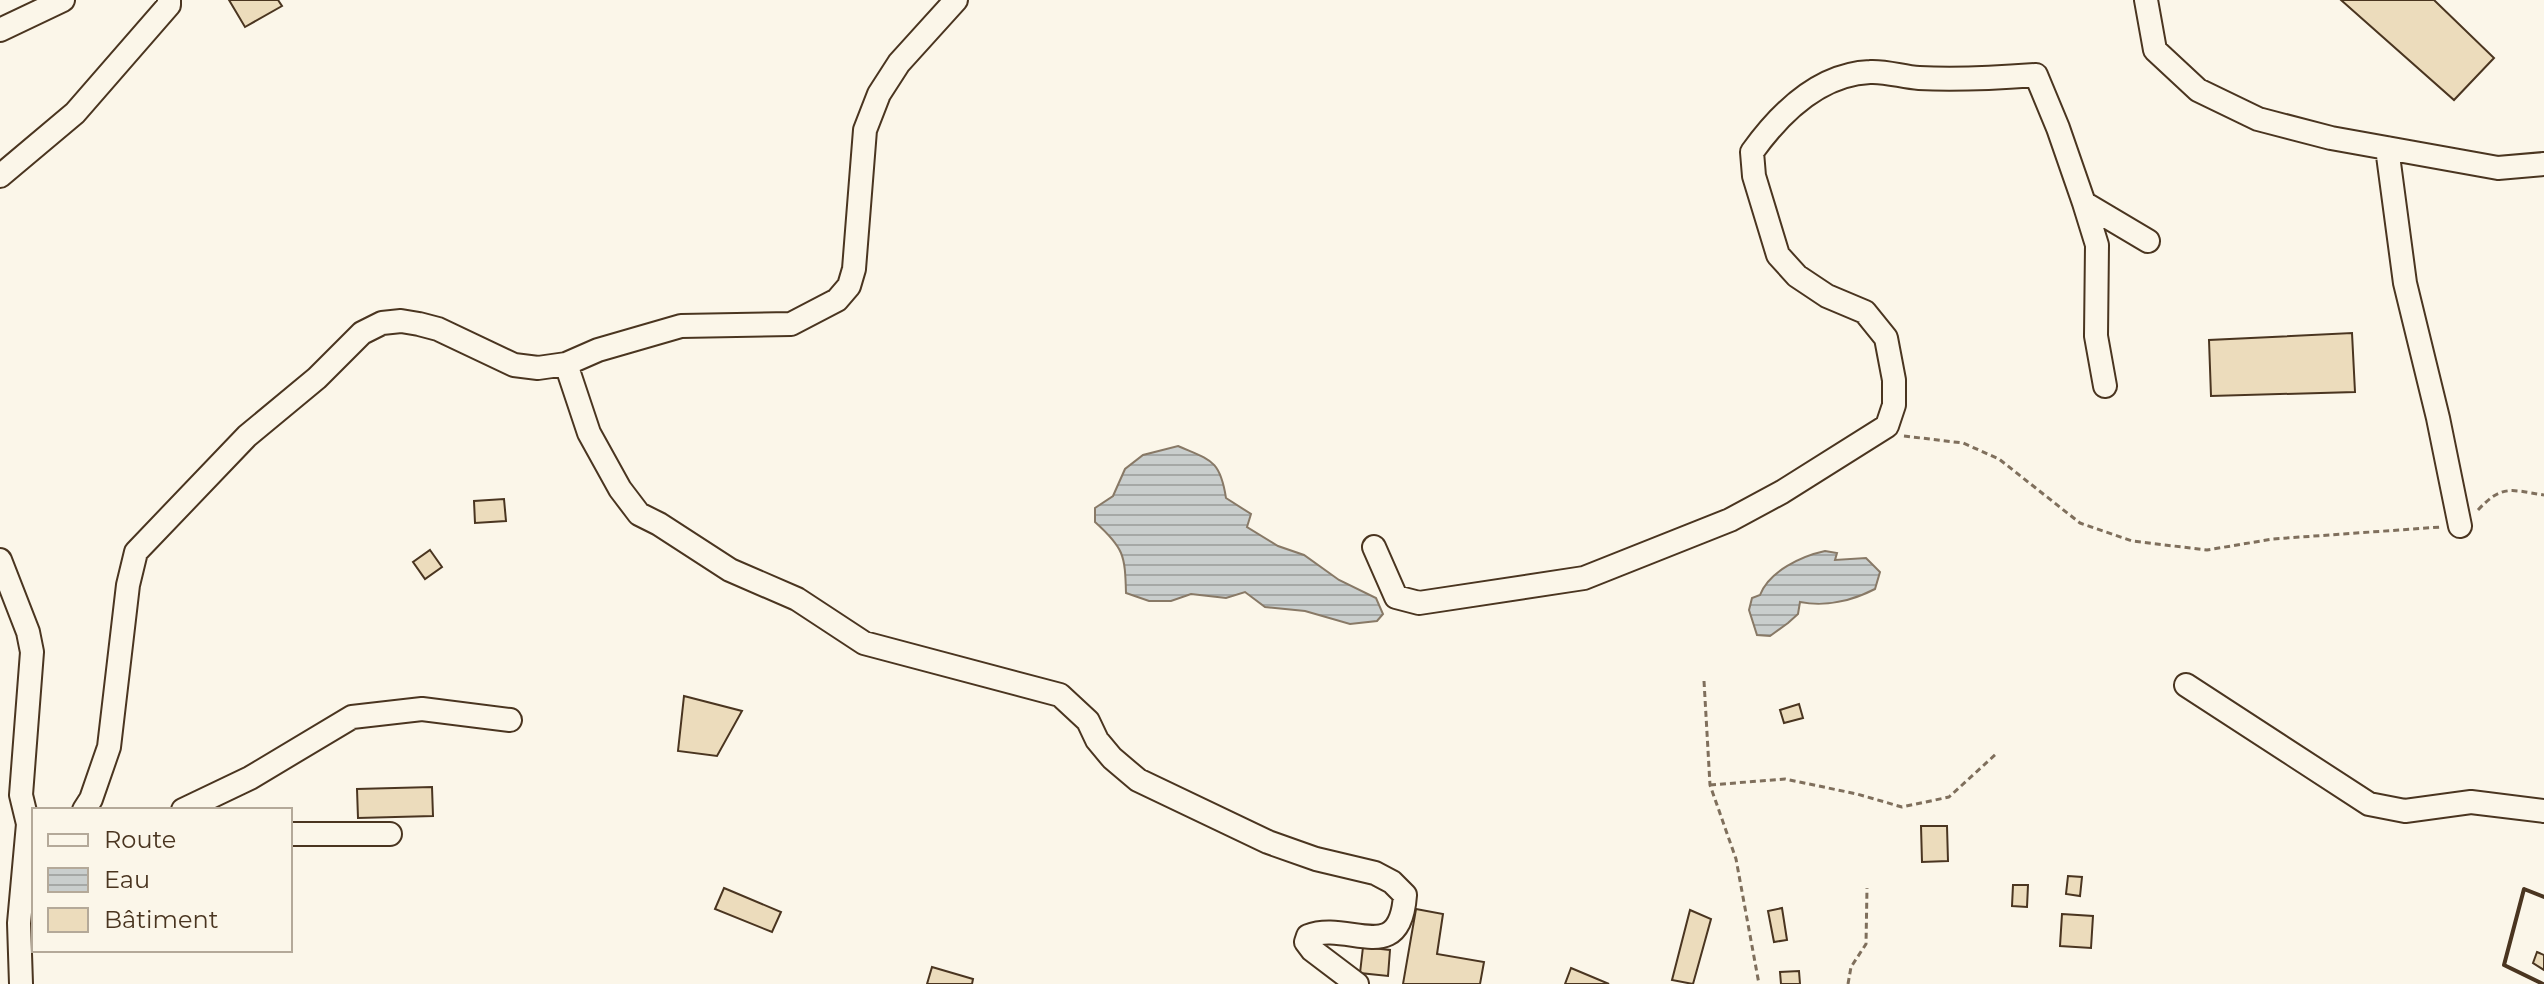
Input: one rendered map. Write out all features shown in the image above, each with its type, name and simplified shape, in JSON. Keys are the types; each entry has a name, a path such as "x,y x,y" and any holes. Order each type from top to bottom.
{"street":[{"path":"0,30 63,0"},
{"path":"0,176 75,113 169,5 169,0"},
{"path":"85,808 109,747 128,585 136,552 247,436 317,378 362,333 382,323 401,321 438,329 514,365 538,368 566,364 598,350 681,326 791,324 837,300 849,286 854,269 865,130 874,106 899,63 956,0"},
{"path":"2146,0 2155,50 2198,90 2258,119 2331,138 2498,168 2544,164"},
{"path":"1374,547 1396,597 1419,603 1584,578 1730,520 1782,492 1887,426 1894,405 1894,380 1886,338 1865,312 1827,296 1797,276 1778,255 1754,176 1752,152 1763,136 1812,90 1839,78 1871,72 1915,78 1980,80 2036,75 2058,128 2097,245 2096,336 2105,386"},
{"path":"2387,148 2405,283 2460,526"},
{"path":"2084,203 2148,241"},
{"path":"566,364 589,433 620,489 639,514 730,570 797,599 864,643 1060,695 1088,721 1097,740 1112,758 1138,780 1268,842 1316,859 1375,873 1392,882 1405,895 1404,912 1400,925 1388,935 1366,937 1316,933 1308,936 1306,942 1312,950 1357,984"},
{"path":"0,560 28,632 32,652 21,795 31,825 27,919 17,981"},
{"path":"2186,685 2369,804 2405,811 2471,802 2544,811"},
{"path":"187,808 250,778 352,717 422,709 510,720"},
{"path":"292,834 390,834"}],"path":[{"path":"1887,426 1908,438 1963,443 1999,459 2080,523 2132,541 2207,550 2273,539 2460,526 2469,521 2493,494 2510,490 2544,495"},
{"path":"1704,681 1710,785 1736,859 1759,984"},
{"path":"1710,785 1785,779 1902,807 1949,797 1996,754"},
{"path":"1848,984 1851,967 1866,944 1867,888"}],"water":[{"path":"1178,446 1206,458 1217,468 1226,498 1251,514 1247,527 1278,546 1304,555 1339,580 1376,598 1383,614 1377,621 1350,624 1305,611 1265,607 1245,592 1226,598 1191,594 1171,601 1149,601 1126,593 1121,553 1095,522 1095,508 1113,496 1125,469 1143,455"},
{"path":"1825,551 1837,553 1835,560 1866,558 1880,572 1875,589 1838,602 1800,602 1798,614 1788,623 1770,636 1757,635 1749,610 1752,598 1760,595 1764,586 1787,566"}],"building":[{"path":"229,0 278,0 282,6 245,27"},
{"path":"2341,0 2434,0 2494,58 2454,100"},
{"path":"2352,333 2355,392 2211,396 2209,340"},
{"path":"504,499 506,521 475,523 474,501"},
{"path":"430,550 442,567 425,579 413,562"},
{"path":"684,696 742,711 717,756 678,751"},
{"path":"1799,704 1803,718 1784,723 1780,710"},
{"path":"432,787 433,816 358,818 357,789"},
{"path":"1921,826 1947,826 1948,861 1922,862"},
{"path":"2068,876 2082,877 2080,896 2066,894"},
{"path":"2013,885 2028,885 2027,907 2012,906"},
{"path":"724,888 781,912 772,932 715,909"},
{"path":"1782,908 1787,940 1774,942 1768,911"},
{"path":"1416,909 1443,914 1437,954 1484,962 1480,984 1403,984"},
{"path":"1690,910 1711,919 1693,984 1672,980"},
{"path":"2062,914 2093,916 2091,948 2060,946"},
{"path":"1363,947 1390,950 1388,976 1360,973"},
{"path":"2537,952 2544,955 2544,970 2533,963"},
{"path":"932,967 973,979 972,984 927,984"},
{"path":"1571,968 1609,984 1565,984"},
{"path":"1799,971 1800,984 1781,984 1780,972"}],"wall":[{"path":"2543,984 2504,965 2524,889 2544,897"}]}
